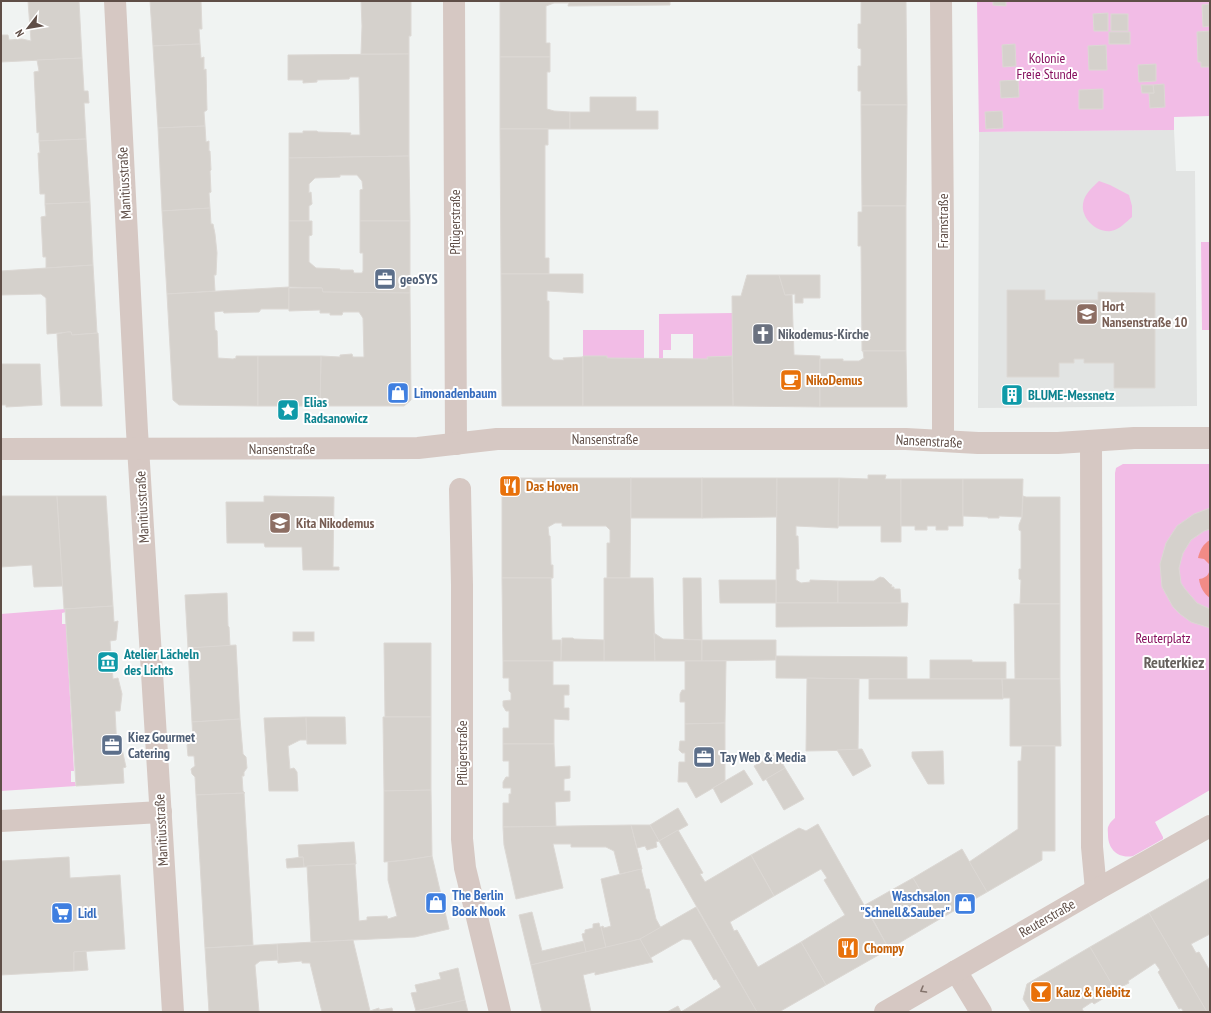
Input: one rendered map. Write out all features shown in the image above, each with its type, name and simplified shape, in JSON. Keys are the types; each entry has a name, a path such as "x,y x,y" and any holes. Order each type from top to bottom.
{"street":[{"name":"Manitiusstraße","path":"114,1 138,449 173,1012"},
{"name":"Pflügerstraße","path":"454,1 456,444"},
{"name":"Framstraße","path":"942,1 943,441"},
{"name":"Nansenstraße","path":"1,449 418,448 497,439 906,439 978,443 1058,443 1134,438 1210,438"},
{"path":"1091,441 1092,847 1096,890"},
{"name":"Pflügerstraße","path":"460,489 462,585 462,839 465,868 500,1012"},
{"path":"1,822 161,812"},
{"name":"Reuterstraße","path":"885,1012 1210,826"},
{"path":"956,971 980,1012"}],"shaded area":[{"name":"Hort Nansenstraße 10","path":"1174,130 1176,171 1195,171 1197,406 978,408 979,132"},
{"path":"1210,540 1210,570 1209,564 1204,559 1198,558 1205,543"},
{"path":"1210,570 1210,598 1200,585 1199,579 1207,576"}],"green space":[{"name":"Kolonie Freie Stunde","path":"977,1 1210,1 1210,116 1174,117 1174,130 979,132"},
{"path":"1099,181 1129,195 1132,206 1132,217 1122,226 1111,231 1100,230 1095,227 1084,214 1083,204 1085,197"},
{"path":"1201,242 1210,242 1210,330 1202,330"},
{"path":"733,313 732,356 693,359 693,334 671,334 671,350 663,350 663,359 659,359 659,314"},
{"path":"583,330 644,330 644,359 583,356"},
{"name":"Reuterplatz","path":"1123,464 1210,464 1210,790 1155,822 1163,839 1133,856 1128,857 1115,852 1108,840 1108,826 1115,818 1115,473 1116,468"},
{"path":"65,609 66,612 62,613 62,624 66,624 74,771 71,771 71,782 75,782 76,786 1,791 1,614"}],"building":[{"path":"28,1 79,1 82,58 1,62 1,35 8,35 9,40 22,39 31,41"},
{"path":"150,1 201,1 202,29 199,29 200,44 153,46"},
{"path":"361,1 411,1 411,36 409,36 409,54 361,54"},
{"path":"500,1 569,1 569,3 554,3 546,6 546,43 550,43 550,57 500,57"},
{"path":"569,1 670,1 670,5 568,6"},
{"path":"861,1 906,1 907,105 861,105 861,91 858,91 858,66 861,66 861,49 858,48 858,24 861,24"},
{"path":"993,1 1006,1 1006,6 993,5"},
{"path":"1210,4 1210,26 1203,27 1202,5"},
{"path":"1108,13 1108,31 1094,31 1093,14"},
{"path":"1111,14 1128,14 1128,31 1111,31"},
{"path":"1210,31 1210,67 1201,67 1201,62 1198,62 1197,32"},
{"path":"1109,32 1130,32 1130,44 1109,44"},
{"path":"200,44 201,58 204,57 204,70 206,69 207,110 204,112 205,126 158,128 153,46"},
{"path":"1015,44 1016,66 1003,67 1002,45"},
{"path":"1106,45 1107,70 1089,70 1088,46"},
{"path":"409,54 409,156 289,158 289,133 317,131 360,135 359,77 350,77 349,79 317,80 317,82 303,83 303,80 288,80 288,55"},
{"path":"500,57 550,57 550,72 547,72 547,109 570,112 570,129 500,129"},
{"path":"82,58 84,91 88,91 89,103 84,103 86,139 39,141 39,132 37,133 34,72 39,71 37,60"},
{"path":"1156,64 1156,81 1139,82 1138,65"},
{"path":"1018,80 1019,97 1001,98 1000,81"},
{"path":"1164,84 1165,107 1150,108 1149,93 1154,93 1153,85"},
{"path":"1141,85 1153,85 1154,93 1142,93"},
{"path":"1103,89 1103,109 1079,109 1079,90"},
{"path":"590,97 636,97 636,111 658,111 658,129 570,129 570,112 590,112"},
{"path":"861,105 907,105 906,206 862,206"},
{"path":"1002,111 1003,128 986,129 985,112"},
{"path":"205,126 206,142 209,141 210,151 210,208 162,211 158,128"},
{"path":"500,129 548,129 548,145 545,145 545,258 549,258 549,274 501,274"},
{"path":"86,139 90,202 45,204 45,194 40,194 38,153 40,153 39,141"},
{"path":"409,156 410,221 360,221 360,190 363,189 362,181 357,175 340,175 340,177 315,178 309,184 309,193 311,192 312,204 309,206 309,221 289,221 289,158"},
{"path":"90,202 93,265 46,268 46,257 43,257 41,217 46,216 45,204"},
{"path":"862,206 906,206 906,351 862,351 861,246 858,246 858,212 862,212"},
{"path":"210,208 211,224 213,224 217,253 216,275 214,275 215,291 167,294 162,211"},
{"path":"289,221 312,221 312,235 309,236 309,262 316,268 353,270 354,273 362,273 363,253 360,253 360,221 410,221 410,293 323,292 322,288 289,287"},
{"path":"93,265 97,333 72,335 71,332 47,334 46,298 41,294 1,295 1,271"},
{"path":"501,274 583,274 583,293 547,291 547,301 549,301 549,357 553,360 564,360 563,358 583,357 583,406 502,406"},
{"name":"Nikodemus-Kirche","path":"747,275 779,275 785,295 792,295 794,355 820,356 820,407 733,406 732,296 741,296"},
{"path":"779,275 820,275 820,298 803,298 803,303 795,303 795,294 785,295"},
{"path":"289,287 289,309 261,309 259,312 214,312 215,330 217,331 218,358 233,359 236,358 236,356 258,356 258,406 179,405 173,400 167,294"},
{"path":"289,288 322,288 323,292 410,293 411,400 404,406 320,406 321,356 340,357 340,355 352,354 353,357 364,357 363,318 359,312 343,312 342,315 330,315 330,313 320,313 320,310 289,311"},
{"path":"1007,290 1045,290 1045,300 1098,300 1098,292 1155,293 1155,388 1114,388 1114,363 1084,363 1084,359 1074,359 1074,363 1059,363 1059,377 1007,377"},
{"path":"71,332 72,335 98,333 102,406 61,406 57,334"},
{"path":"863,351 906,351 907,407 820,407 820,359 859,361 864,358"},
{"path":"258,356 321,356 320,406 258,406"},
{"path":"583,356 607,356 607,358 708,359 707,357 732,356 733,406 583,406"},
{"path":"1,364 40,364 42,405 6,407 6,405 1,405"},
{"name":"BLUME-Messnetz","path":"1008,385 1017,385 1017,405 1008,404"},
{"path":"868,475 886,475 885,479 901,479 901,542 881,542 881,526 838,526 839,478 868,479"},
{"path":"507,478 631,478 630,578 607,578 607,543 610,543 610,530 606,526 562,526 562,523 555,523 548,527 550,536 551,565 553,565 553,578 502,578 502,484"},
{"path":"631,478 702,478 702,518 631,518"},
{"path":"702,478 777,478 777,517 702,518"},
{"path":"777,478 839,478 838,528 796,526 796,536 798,536 799,569 796,569 796,580 801,583 810,582 810,580 838,581 838,603 776,603"},
{"path":"901,479 963,479 963,526 948,526 948,530 936,530 936,526 927,526 927,530 915,530 915,526 901,526"},
{"path":"963,479 1023,479 1022,517 999,516 999,518 988,518 963,516"},
{"path":"1,496 57,496 63,586 34,587 32,565 1,567"},
{"path":"57,496 106,496 113,606 64,609"},
{"name":"Kita Nikodemus","path":"264,496 334,497 333,567 339,567 339,570 303,570 302,547 265,547 264,543 227,543 226,502 264,502"},
{"path":"1023,496 1060,497 1060,604 1020,604 1021,580 1019,579 1019,569 1021,569 1021,531 1019,530 1019,525 1022,517"},
{"path":"1210,508 1210,529 1204,531 1191,540 1183,553 1179,568 1181,583 1185,589 1197,603 1210,609 1210,628 1191,622 1173,607 1162,587 1160,564 1166,543 1177,526 1194,514"},
{"path":"880,577 884,578 892,585 891,587 894,587 894,589 900,589 901,604 838,603 838,581 874,581"},
{"path":"502,578 551,578 552,640 561,640 561,661 503,661"},
{"path":"604,578 653,578 655,661 604,661"},
{"path":"683,578 701,578 702,640 684,639"},
{"path":"719,580 776,580 776,603 720,603"},
{"path":"227,593 230,646 188,648 185,595"},
{"path":"776,603 908,603 907,626 776,627"},
{"path":"1014,604 1060,604 1060,679 1015,679"},
{"path":"113,606 114,622 118,621 116,640 110,641 113,679 118,678 122,694 120,711 115,711 117,749 122,749 126,767 123,768 124,783 76,786 65,609"},
{"path":"293,632 314,632 314,641 293,641"},
{"path":"654,633 663,639 702,640 702,661 655,661"},
{"path":"562,638 604,640 604,661 561,661"},
{"path":"702,640 776,640 776,660 702,661"},
{"path":"384,643 431,643 431,717 385,717"},
{"path":"236,645 240,719 192,722 188,648"},
{"path":"776,656 907,657 907,679 776,678"},
{"path":"930,660 1006,662 1006,679 930,679"},
{"path":"503,661 553,661 553,685 569,685 569,695 564,695 564,708 569,708 569,720 554,719 554,744 503,744 503,728 509,728 509,711 506,711 503,706 503,701 511,700 511,693 509,691 509,678 503,678"},
{"path":"685,661 726,661 725,723 685,724 685,702 680,702 680,694 682,690 685,690"},
{"path":"807,678 859,679 858,750 806,751"},
{"path":"869,679 1002,679 1003,699 869,699"},
{"path":"1002,679 1060,679 1061,746 1010,746 1010,698 1003,698"},
{"path":"306,717 307,740 300,740 288,746 290,769 294,768 297,772 298,791 269,791 264,718"},
{"path":"306,717 345,717 346,744 307,744"},
{"path":"383,717 431,717 431,790 384,791"},
{"path":"240,719 243,754 246,757 247,768 244,772 244,776 242,776 243,791 245,793 196,795 195,777 192,774 191,769 195,766 194,756 188,756 187,745 193,739 192,722"},
{"path":"725,723 725,781 696,798 687,782 678,782 679,762 685,762 685,753 682,753 679,750 680,741 685,741 685,724"},
{"path":"503,744 554,744 555,767 570,766 570,778 564,779 564,791 570,791 570,801 555,802 556,827 503,827 503,803 509,803 511,788 503,788 503,782 506,777 509,777 509,761 503,761"},
{"path":"1022,746 1055,746 1055,851 1042,851 1042,860 987,892 969,862 1018,829 1018,761 1021,761"},
{"path":"862,749 871,766 853,776 837,750"},
{"path":"943,751 944,784 928,784 912,757 912,752"},
{"path":"777,753 785,768 763,781 754,766"},
{"path":"785,768 804,799 784,810 766,779"},
{"path":"744,770 753,784 721,803 713,788"},
{"path":"431,790 432,856 384,862 384,791"},
{"path":"244,793 253,945 205,948 196,795"},
{"path":"678,808 688,825 659,841 650,825"},
{"path":"818,824 889,949 826,985 801,942 845,915 824,880 827,878 821,869 774,896 751,855 799,828 806,831"},
{"path":"631,825 642,869 620,874 614,851 606,847 571,847 571,844 553,844 563,888 516,899 504,845 503,827"},
{"path":"631,825 650,825 659,841 656,842 657,847 647,850 645,846 637,848"},
{"path":"678,830 703,873 700,874 705,882 751,855 774,896 730,922 734,931 737,930 758,967 801,942 826,985 779,1012 757,1012 659,841"},
{"path":"354,842 356,864 304,867 303,857 299,857 298,845"},
{"path":"962,849 987,892 938,920 913,878"},
{"path":"432,856 449,929 415,937 311,942 307,866 355,864 359,921 367,920 367,917 387,916 388,919 397,916 388,880 388,862"},
{"name":"Lidl","path":"69,857 70,878 120,875 125,949 74,952 74,971 1,975 1,861"},
{"path":"303,857 304,867 287,868 286,859"},
{"path":"641,869 646,889 649,889 656,919 661,928 640,939 606,948 601,927 603,926 604,928 611,926 601,879"},
{"path":"913,878 938,920 889,949 865,905"},
{"path":"1210,878 1210,934 1191,944 1196,953 1199,952 1210,971 1210,1012 1207,1012 1149,913"},
{"path":"696,907 757,1012 681,1012 721,987 716,979 714,980 691,940 683,939 650,958 640,939"},
{"path":"532,912 542,951 584,941 586,952 531,965 519,915"},
{"path":"1149,913 1207,1012 1184,1012 1181,1008 1179,1009 1158,972 1160,970 1155,963 1128,981 1129,983 1115,990 1090,947"},
{"path":"599,923 606,948 586,952 582,934 585,933 585,930 593,928 593,924"},
{"path":"640,939 653,962 595,975 595,972 583,975 591,1012 542,1012 531,965"},
{"path":"353,940 370,1011 379,1008 379,1010 392,1008 393,1012 322,1012 310,963 302,963 302,961 278,963 277,944"},
{"path":"277,944 278,960 260,961 255,965 259,1012 209,1012 205,948"},
{"path":"1090,947 1116,991 1094,1004 1092,1002 1082,1009 1084,1012 1031,1012 1023,999 1027,984"},
{"path":"86,951 88,970 74,971 74,952"},
{"path":"458,968 465,1000 416,1011 411,993 417,992 415,985 441,979 439,973"},
{"path":"465,1000 468,1012 411,1012 416,1011"},
{"path":"678,1006 681,1012 667,1012"}],"place":[{"name":"geoSYS","path":"385,279"},
{"name":"Hort Nansenstraße 10","path":"1087,314"},
{"name":"Nikodemus-Kirche","path":"763,334"},
{"name":"NikoDemus","path":"791,380"},
{"name":"Limonadenbaum","path":"398,393"},
{"name":"BLUME-Messnetz","path":"1012,395"},
{"name":"Elias Radsanowicz","path":"288,410"},
{"name":"Das Hoven","path":"510,486"},
{"name":"Kita Nikodemus","path":"280,523"},
{"name":"Atelier Lächeln des Lichts","path":"108,662"},
{"name":"Kiez Gourmet Catering","path":"112,745"},
{"name":"Tay Web & Media","path":"704,757"},
{"name":"The Berlin Book Nook","path":"436,903"},
{"name":"Waschsalon \"Schnell&Sauber\"","path":"965,904"},
{"name":"Lidl","path":"62,913"},
{"name":"Chompy","path":"848,948"},
{"name":"Kauz & Kiebitz","path":"1041,992"}],"district":[{"name":"Reuterkiez","path":"1174,662"}]}
